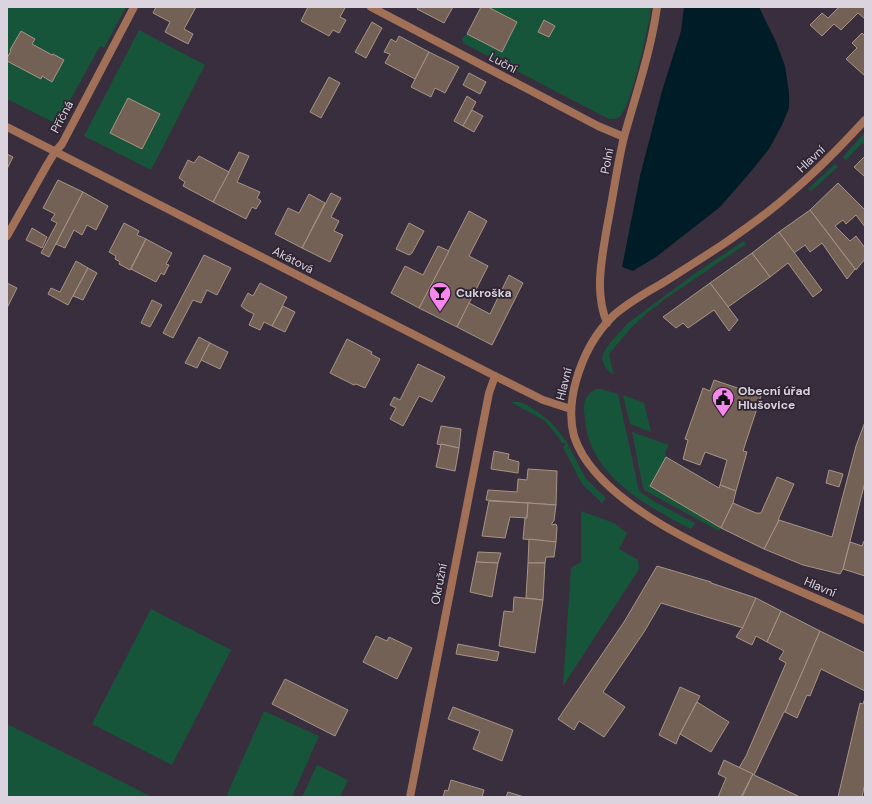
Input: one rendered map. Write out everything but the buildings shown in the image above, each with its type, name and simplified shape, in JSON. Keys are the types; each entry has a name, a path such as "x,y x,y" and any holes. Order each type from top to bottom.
{"street":[{"name":"Příčná","path":"7,236 55,152 62,144 134,7"},
{"name":"Luční","path":"371,7 598,126 624,137"},
{"name":"Polní","path":"607,323 600,295 600,274 624,137 650,43 658,7"},
{"name":"Hlavní","path":"865,120 834,154 793,192 725,243 625,307 607,323 600,330 585,357 573,391 571,409 571,422 575,438 584,458 593,470 628,502 667,528 724,558 865,620"},
{"name":"Akátová","path":"7,127 495,376 543,400 571,409"},
{"name":"Okružní","path":"410,797 487,401 495,376"}],"green space":[{"path":"7,7 126,7 104,48 100,46 57,124 7,99"},
{"path":"488,7 651,7 638,71 624,111 617,118 607,118 463,43 462,40 467,34 502,52 517,22"},
{"path":"139,30 205,65 151,170 84,136"},
{"path":"865,132 865,145 862,143 846,160 843,157"},
{"path":"835,164 838,167 811,191 808,189"},
{"path":"744,241 746,244 662,301 630,329 609,354 614,375 609,371 603,363 603,354 611,342 628,323 697,272"},
{"path":"596,389 618,394 639,491 655,502 695,523 691,529 645,503 616,480 604,467 588,436 584,413 586,398"},
{"path":"623,395 644,403 651,432 630,424"},
{"path":"511,402 520,402 527,405 552,423 566,441 586,479 606,498 602,503 583,485 563,447 565,443 562,443 545,421"},
{"path":"632,432 669,445 665,452 666,457 650,486 721,528 719,531 644,490"},
{"path":"581,511 614,523 627,533 619,549 638,560 639,569 563,686 571,568 581,562"},
{"path":"151,609 231,650 172,765 92,724"},
{"path":"264,711 319,736 292,797 226,797"},
{"path":"7,724 152,797 7,797"},
{"path":"317,765 348,780 340,797 302,797"}],"water":[{"path":"684,7 759,7 776,42 785,66 789,92 789,108 769,149 720,207 656,257 633,271 622,267 640,176 662,91 681,31"}],"place":[{"name":"Cukroška","path":"440,312"},
{"name":"Obecní úřad Hlušovice","path":"723,418"}]}
